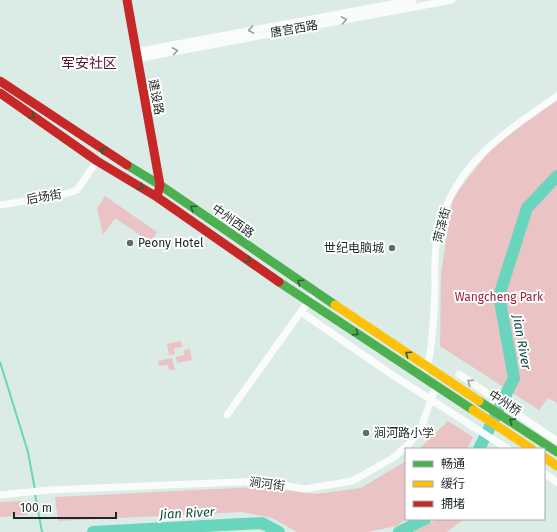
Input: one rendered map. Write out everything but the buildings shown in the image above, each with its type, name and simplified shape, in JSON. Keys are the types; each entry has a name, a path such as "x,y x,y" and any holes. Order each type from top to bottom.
{"main road":[{"name":"建设路","path":"127,0 163,187 157,197"},
{"name":"建设路","path":"132,0 138,55"},
{"name":"中州西路","path":"0,81 103,151 163,187 315,292 453,383"},
{"name":"中州西路","path":"0,93 97,161 157,197 308,302 446,393"},
{"name":"中州桥","path":"453,383 547,439 557,452"},
{"name":"中州桥","path":"446,393 530,448"},
{"path":"545,458 557,466"}],"street":[{"name":"唐宫西路","path":"138,55 413,0"},
{"name":"唐宫西路","path":"138,55 452,0"},
{"name":"菏泽街","path":"421,376 427,366 434,318 436,239 445,206 469,166 499,137 557,96"},
{"name":"后场街","path":"0,205 59,196 77,190 97,161"},
{"path":"227,415 315,292"},
{"path":"301,312 388,372 506,448"},
{"path":"459,374 547,439 557,441"},
{"name":"涧河街","path":"0,495 50,490 260,481 306,489 352,481 393,458 409,444 421,428 436,386"},
{"path":"545,474 557,482"}],"green space":[{"name":"Wangcheng Park","path":"557,97 557,403 548,398 539,410 440,346 441,273 453,197 487,154 518,123"},
{"path":"105,196 157,232 150,242 115,218 103,235 97,208"},
{"path":"181,341 182,347 174,348 175,354 169,355 167,344"},
{"path":"190,349 192,360 177,363 176,357 184,355 184,350"},
{"path":"172,358 175,370 169,370 168,365 159,366 158,361"},
{"path":"448,421 473,437 468,448 420,448"},
{"path":"405,462 405,520 397,526 368,532 297,532 272,518 242,512 58,521 55,497 258,487 316,494 361,488"},
{"path":"26,501 27,515 0,517 0,502"},
{"path":"435,520 463,520 447,532 413,532"}],"waterway":[{"name":"Jian River","path":"479,448 514,378 499,296 527,208 557,176"},
{"path":"0,362 28,452 35,490"},
{"path":"35,494 42,532"},
{"name":"Jian River","path":"399,532 423,520"},
{"name":"Jian River","path":"93,532 262,523 279,532"}],"traffic: fast":[{"path":"127,165 160,185 335,305"},
{"path":"279,282 473,410"},
{"path":"479,401 557,452"}],"traffic: slow":[{"path":"335,305 479,401"},
{"path":"473,410 530,448"},
{"path":"545,458 557,466"}],"traffic: jam":[{"path":"127,0 160,185 157,197"},
{"path":"0,81 127,165"},
{"path":"0,93 97,161 157,197 279,282"}],"place":[{"name":"Peony Hotel","path":"130,243"},
{"name":"世纪电脑城","path":"392,248"},
{"name":"涧河路小学","path":"366,433"}],"district":[{"name":"军安社区","path":"89,63"}]}
